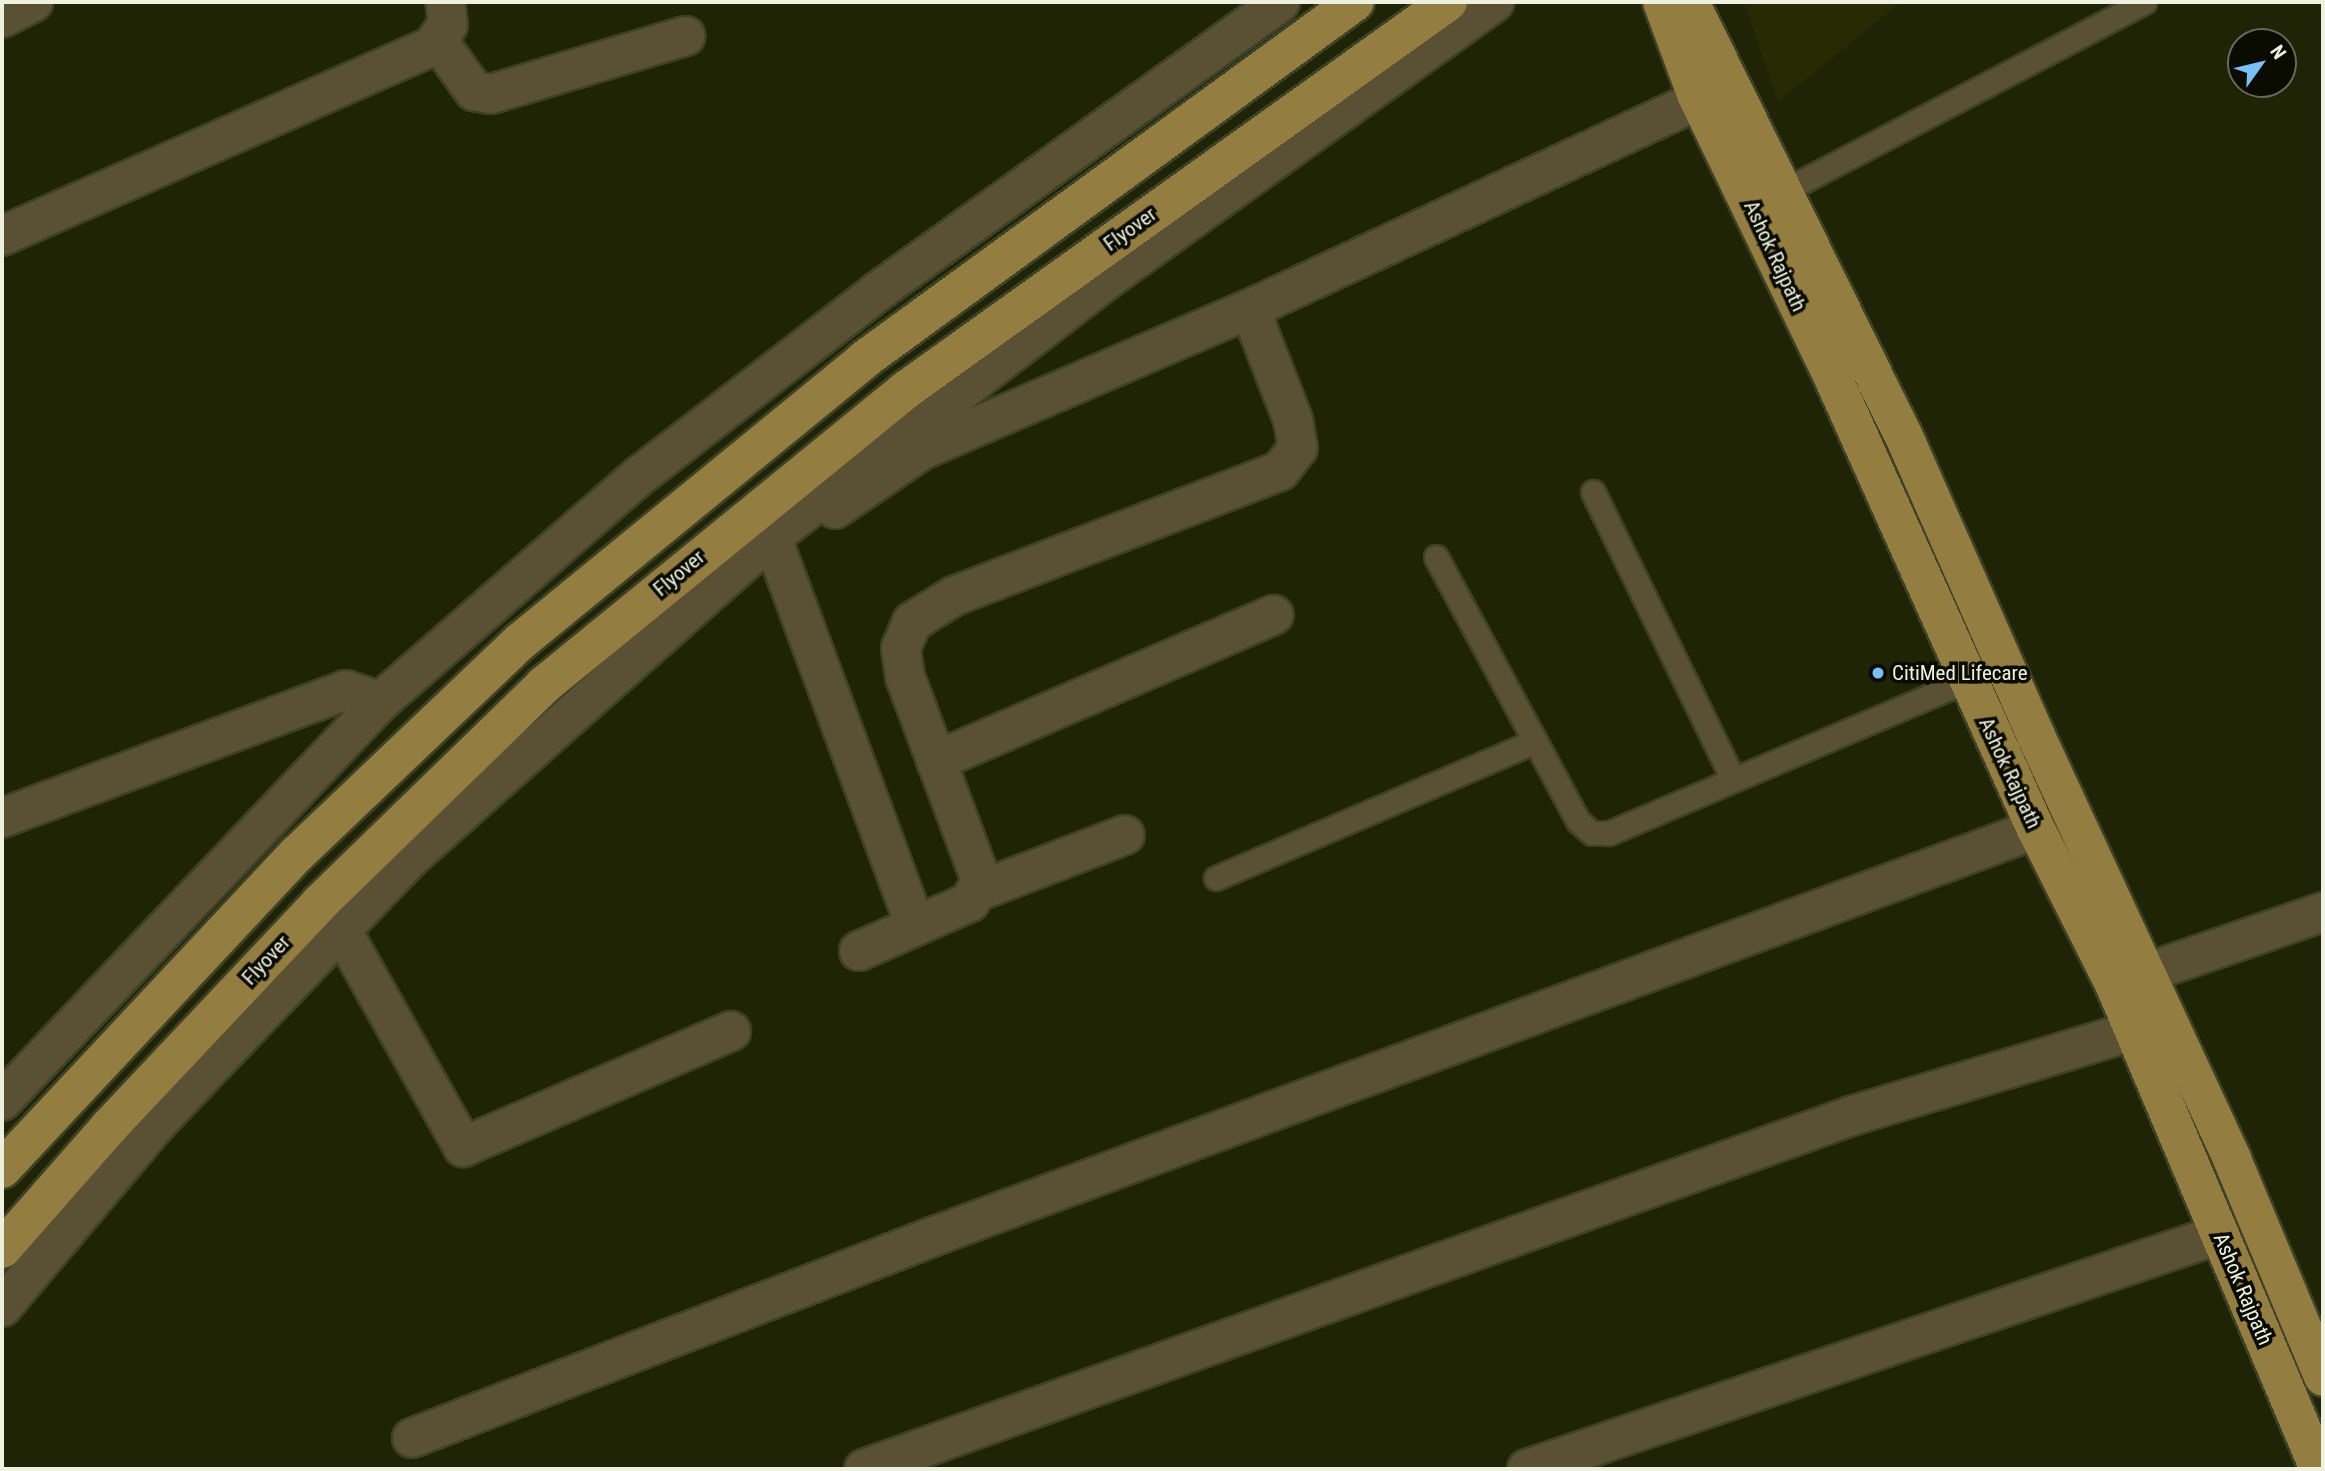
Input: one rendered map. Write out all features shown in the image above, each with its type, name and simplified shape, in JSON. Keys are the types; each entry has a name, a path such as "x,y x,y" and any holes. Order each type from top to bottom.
{"main road":[{"path":"2,1168 297,854 521,641 865,359 1355,2"},
{"name":"Flyover","path":"2,1249 110,1126 320,903 544,685 906,389 1448,2"},
{"name":"Ashok Rajpath","path":"1662,2 1699,100 1834,380 2036,829 2130,978 2232,1158 2321,1368"},
{"name":"Ashok Rajpath","path":"1690,2 1906,440 2030,723 2130,978 2133,1031 2319,1469"}],"street":[{"path":"2,18 33,2"},
{"path":"2,236 439,41 448,26 445,2"},
{"path":"2,1101 380,702 638,477 877,292 1280,2"},
{"path":"2,1307 156,1124 408,860 772,544 1109,278 1494,2"},
{"path":"439,41 474,91 491,94 686,36"},
{"path":"772,544 922,450 1250,309 1699,100"},
{"path":"859,951 970,902 979,891 982,880 905,677 901,648 912,622 954,596 1280,471 1298,448 1293,420 1250,309"},
{"path":"772,544 915,925"},
{"path":"936,761 1274,615"},
{"path":"2,818 346,690 380,702"},
{"path":"412,1438 940,1234 2036,829"},
{"path":"979,891 1125,835"},
{"path":"2130,978 2323,912"},
{"path":"342,931 463,1147 731,1031"},
{"path":"864,1469 1850,1116 2133,1031"},
{"path":"1527,1469 2220,1234"}],"lane":[{"path":"1784,191 2144,2"},
{"path":"1593,492 1733,779"},
{"path":"1437,557 1578,821 1592,833 1609,833 1967,680"},
{"path":"1216,878 1535,741"}],"shaded area":[{"path":"1744,2 1901,2 1778,102"}],"place":[{"name":"CitiMed Lifecare","path":"1878,673"}]}
